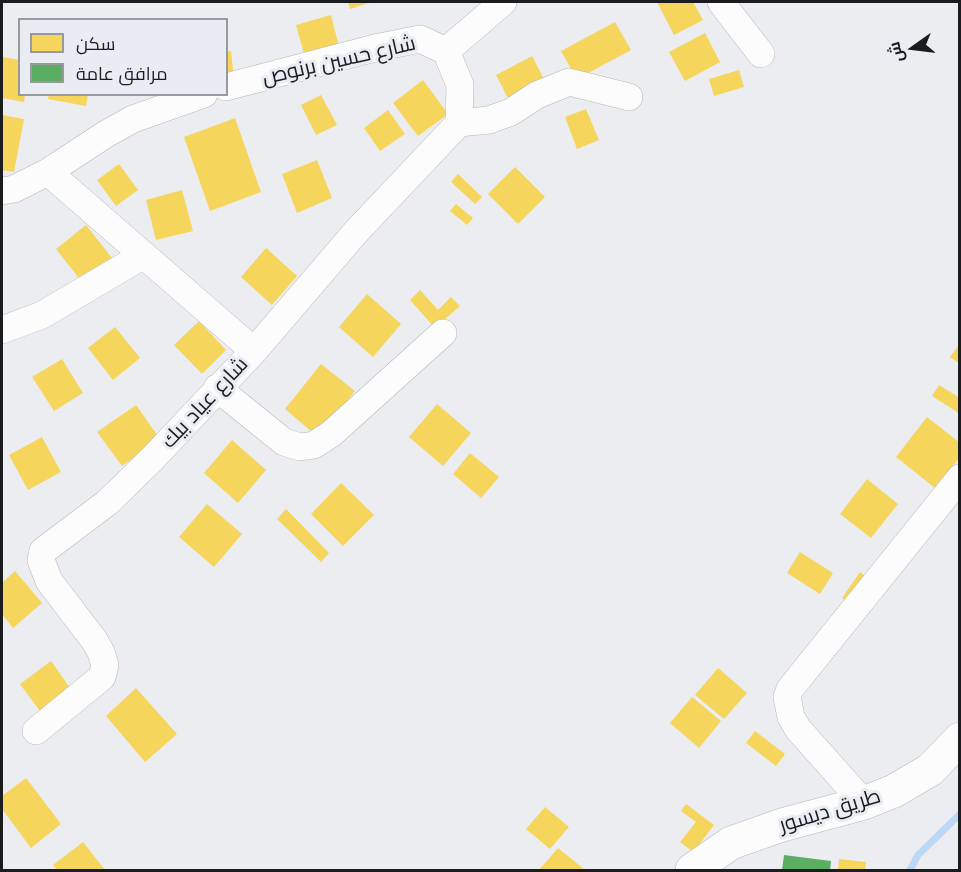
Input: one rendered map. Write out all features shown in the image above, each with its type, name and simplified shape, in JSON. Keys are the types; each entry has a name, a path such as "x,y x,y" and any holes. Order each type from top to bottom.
{"main road":[{"name":"طريق ديسور","path":"692,870 731,843 782,825 864,803 894,791 930,770 960,739"}],"street":[{"name":"شارع حسين برنوص","path":"228,86 375,48 420,39 446,51 503,2"},
{"path":"721,2 761,54"},
{"path":"446,51 460,85 459,123 489,120 511,112 537,95 569,82 629,97"},
{"path":"2,191 14,189 48,171 133,119 198,96"},
{"name":"شارع عياد بيك","path":"36,731 102,677 105,665 94,640 49,581 41,560 43,551 108,502 153,458 254,351 355,233 459,123"},
{"path":"48,171 254,351"},
{"path":"2,330 42,315 144,255"},
{"path":"217,388 285,442 300,447 314,445 331,434 442,333"},
{"path":"864,803 798,729 788,706 787,697 790,689 960,478"}],"building: سكن":[{"path":"348,2 372,2 350,9"},
{"path":"657,2 693,2 703,20 674,35"},
{"path":"331,15 340,51 306,61 296,25"},
{"path":"615,22 631,50 577,79 561,51"},
{"path":"705,33 720,62 685,81 669,52"},
{"path":"231,51 234,80 228,81 228,52"},
{"path":"532,56 547,85 511,104 496,75"},
{"path":"2,57 18,60 18,96 25,96 24,102 2,98"},
{"path":"739,70 744,87 714,96 709,79"},
{"path":"423,80 448,114 418,136 393,103"},
{"path":"321,95 337,125 316,135 301,105"},
{"path":"49,96 88,96 86,106 48,99"},
{"path":"586,109 599,140 577,149 565,117"},
{"path":"388,110 405,134 380,151 364,128"},
{"path":"2,115 24,119 14,172 2,170"},
{"path":"235,118 261,192 210,211 184,137"},
{"path":"317,160 332,198 297,213 282,174"},
{"path":"119,164 138,190 116,206 97,180"},
{"path":"515,167 545,197 518,224 488,194"},
{"path":"458,174 482,197 475,204 451,182"},
{"path":"182,190 193,231 156,240 146,200"},
{"path":"456,204 473,218 467,225 450,211"},
{"path":"86,225 112,258 82,282 56,249"},
{"path":"266,248 297,276 272,305 241,277"},
{"path":"420,290 438,310 451,297 460,306 435,328 410,300"},
{"path":"367,294 401,324 373,357 339,327"},
{"path":"199,321 226,350 202,374 174,345"},
{"path":"115,327 140,358 113,380 88,348"},
{"path":"958,346 960,347 960,364 950,357"},
{"path":"62,359 83,393 54,411 32,377"},
{"path":"321,364 355,391 318,437 285,409"},
{"path":"939,385 960,398 960,414 932,396"},
{"path":"437,404 471,433 443,466 409,437"},
{"path":"136,405 160,439 122,466 97,432"},
{"path":"927,417 960,443 960,457 935,488 896,457"},
{"path":"42,437 61,472 28,490 9,455"},
{"path":"232,440 266,470 238,503 204,473"},
{"path":"470,453 499,477 481,498 453,474"},
{"path":"867,479 898,504 871,538 840,514"},
{"path":"341,483 374,515 343,546 311,514"},
{"path":"207,504 242,534 214,567 179,537"},
{"path":"286,509 329,553 321,562 277,519"},
{"path":"800,552 833,573 820,594 787,573"},
{"path":"15,571 42,603 13,628 2,614 2,583"},
{"path":"860,572 870,580 852,605 842,598"},
{"path":"51,661 75,695 45,718 20,684"},
{"path":"718,668 747,693 724,719 695,695"},
{"path":"136,688 177,734 145,762 106,716"},
{"path":"692,697 721,721 699,748 670,723"},
{"path":"755,731 785,754 776,766 746,743"},
{"path":"26,778 61,824 31,848 2,809 2,796"},
{"path":"686,804 714,825 698,846 700,857 680,842 696,822 681,811"},
{"path":"545,807 569,827 550,849 526,829"},
{"path":"83,842 105,870 57,870 53,865"},
{"path":"558,848 585,870 539,870"},
{"path":"839,859 866,862 865,870 838,870"}],"building: مرافق عامة":[{"path":"784,855 831,861 830,870 782,870"}],"waterway":[{"path":"910,870 918,855 960,814"}]}
